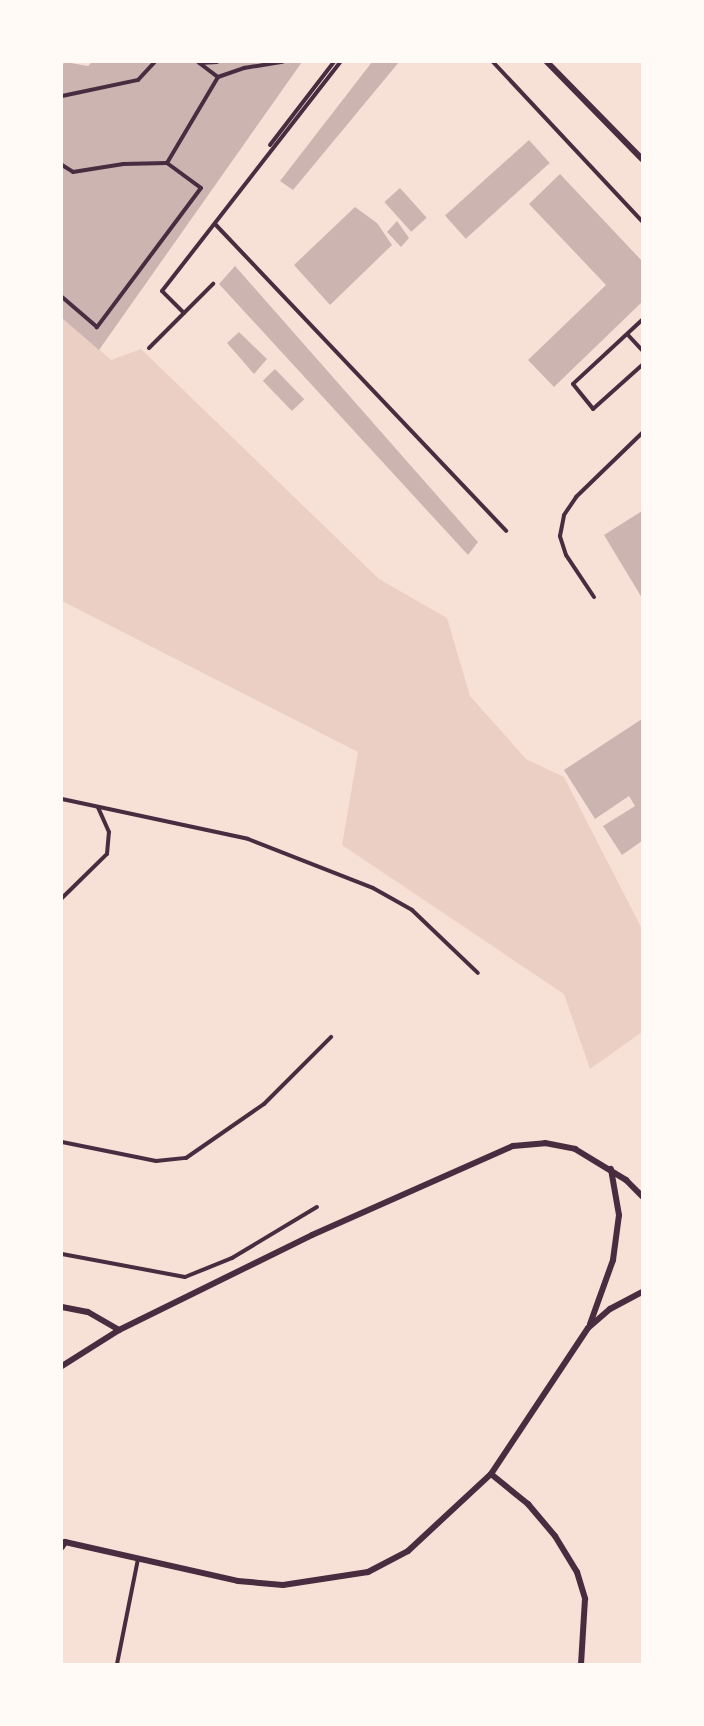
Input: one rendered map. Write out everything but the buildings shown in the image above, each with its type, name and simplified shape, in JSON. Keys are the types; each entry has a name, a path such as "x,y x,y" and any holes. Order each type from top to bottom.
{"street":[{"path":"547,62 642,159"},
{"path":"62,1366 119,1330 312,1235 513,1146 545,1143 575,1149 611,1169 642,1196"},
{"path":"63,1544 139,1558 238,1581 283,1586 368,1572 416,1545 491,1474 588,1328 613,1260 619,1215 611,1169"},
{"path":"588,1328 610,1309 642,1292"},
{"path":"62,1307 88,1312 119,1330"},
{"path":"491,1474 528,1504 555,1536 577,1572 585,1599 581,1665"}],"lane":[{"path":"62,96 138,80 155,62"},
{"path":"199,62 217,62"},
{"path":"199,62 218,77"},
{"path":"167,163 218,77 244,68 283,62"},
{"path":"270,145 334,62"},
{"path":"184,313 162,291 340,62"},
{"path":"493,62 642,221"},
{"path":"62,165 73,172 123,164 167,163 201,188 97,327 62,297"},
{"path":"215,224 506,531"},
{"path":"148,348 213,284"},
{"path":"642,320 573,384 593,409 642,365"},
{"path":"628,334 642,351"},
{"path":"594,597 566,555 561,537 564,516 576,496 642,434"},
{"path":"62,799 248,839 373,888 412,910 478,973"},
{"path":"62,898 107,854 109,832 98,807"},
{"path":"62,1142 156,1161 186,1158 264,1104 331,1038"},
{"path":"62,1254 185,1277 232,1258 317,1207"},
{"path":"117,1665 139,1558"}],"shaded area":[{"path":"62,316 111,360 141,349 379,579 447,618 470,696 526,759 564,777 642,929 642,1032 590,1069 564,994 342,845 358,752 62,601"}]}
